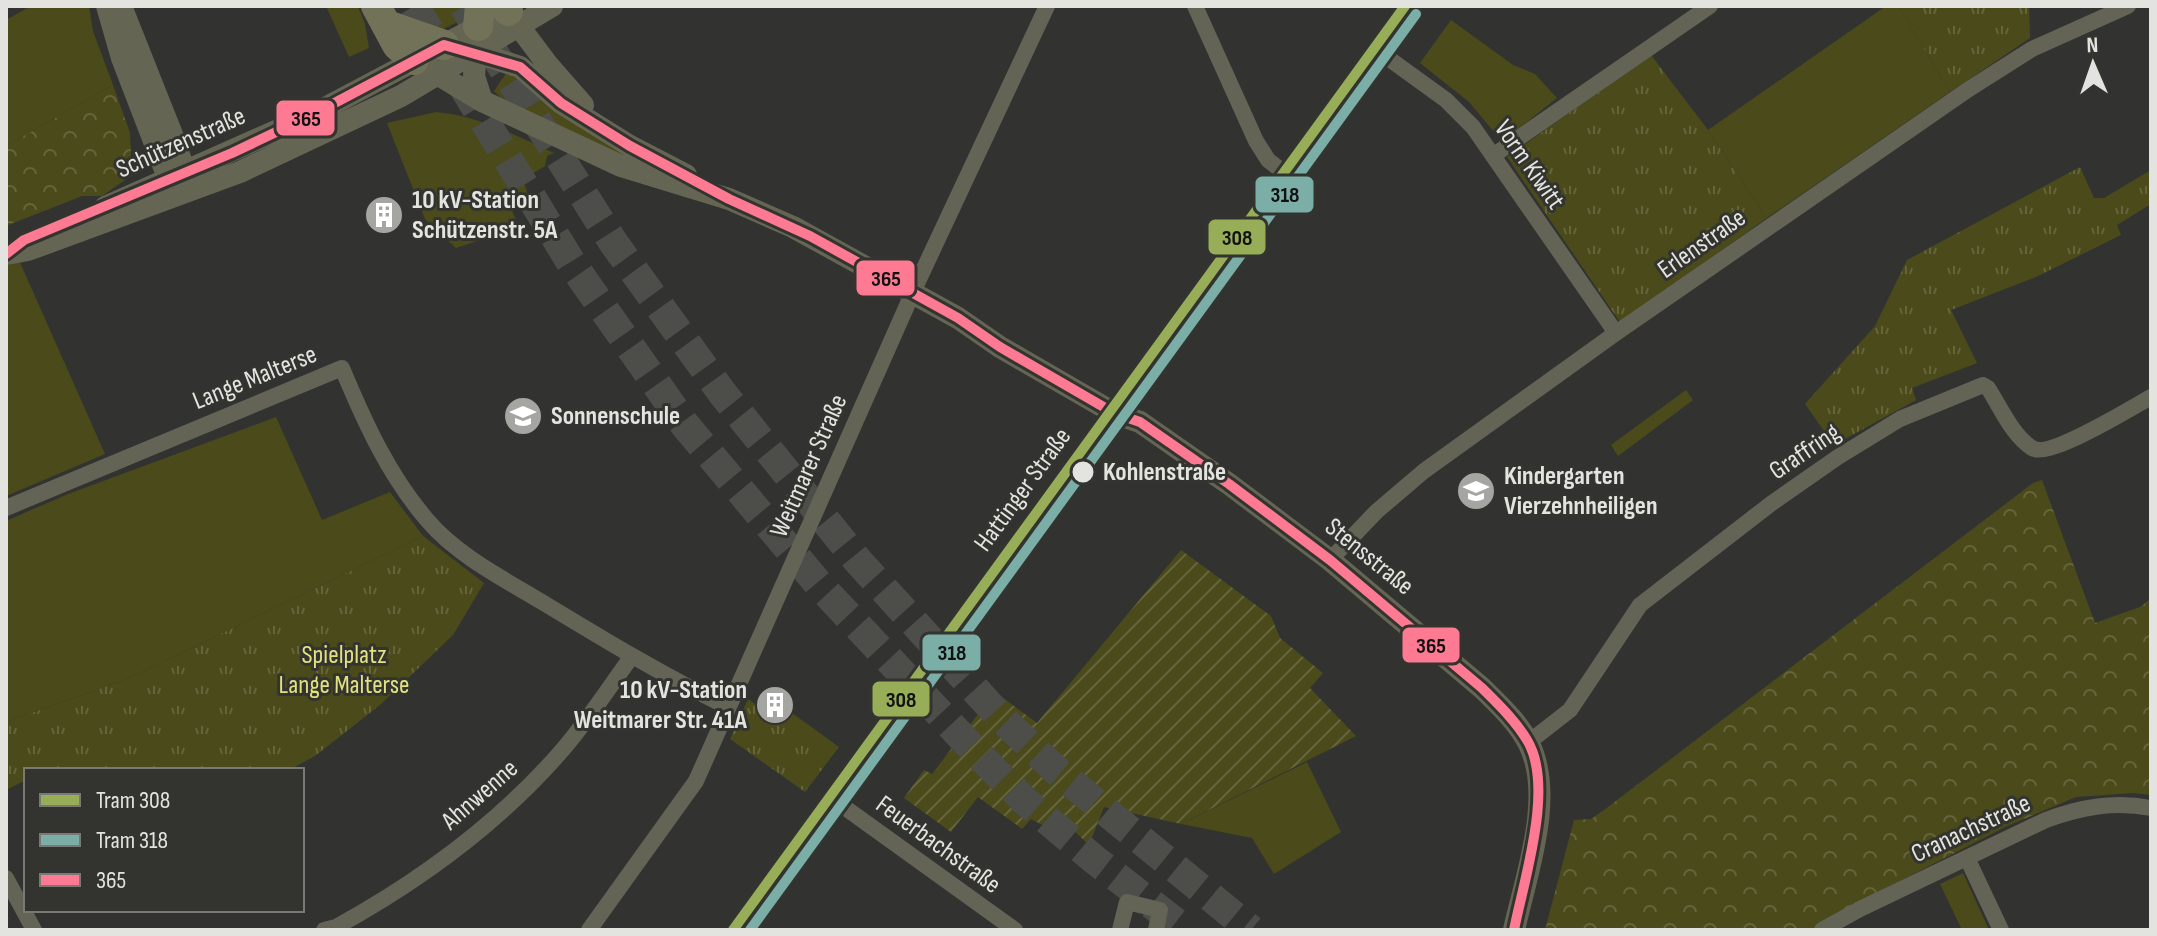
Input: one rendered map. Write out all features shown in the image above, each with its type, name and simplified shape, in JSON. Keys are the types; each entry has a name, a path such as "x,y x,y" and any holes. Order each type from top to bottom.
{"highway":[{"path":"381,16 444,45"},
{"path":"381,16 397,45 425,68"}],"street":[{"path":"107,6 122,58 180,181"},
{"path":"121,6 180,181"},
{"path":"425,68 444,45 497,19 552,6"},
{"name":"Weitmarer Straße","path":"589,930 696,781 913,292 1047,6"},
{"path":"1195,6 1256,141 1268,160 1287,175"},
{"name":"Hattinger Straße","path":"738,930 1410,6"},
{"path":"1494,155 1710,6"},
{"name":"Erlenstraße","path":"1330,560 1377,511 1424,471 1616,333 2032,49 2128,6"},
{"path":"425,68 497,19"},
{"path":"482,101 474,76 497,19"},
{"path":"497,19 619,138"},
{"path":"497,19 520,67 561,103 729,199 810,236 913,292 1114,413"},
{"name":"Vorm Kiwitt","path":"1377,50 1446,100 1473,127 1616,333"},
{"path":"425,68 482,101 621,166 729,199"},
{"name":"Schützenstraße","path":"9,252 28,250 180,181 312,115 425,68"},
{"name":"Lange Malterse","path":"6,508 342,368 366,426 406,494 431,524 494,573 632,656 728,707"},
{"name":"Graffring","path":"1529,742 1570,710 1640,605 1821,468 1900,419 1983,385 1991,392 2019,437 2035,450 2043,451 2151,397"},
{"name":"Stensstraße","path":"1114,413 1140,422 1330,560 1504,709 1529,742 1540,781 1539,808 1514,930"},
{"name":"Ahnwenne","path":"324,930 348,921 406,887 487,824 559,754 632,656"},
{"name":"Feuerbachstraße","path":"833,799 1015,930"},
{"name":"Cranachstraße","path":"1822,930 1860,909 2070,811 2105,805 2151,808"},
{"path":"1967,858 2001,930"},
{"path":"6,878 24,911"},
{"path":"1120,930 1127,902 1160,910 1156,930"},
{"path":"24,912 34,930"}],"green space":[{"path":"31,6 89,6 93,31 113,85 6,146 6,20"},
{"path":"326,6 358,6 369,48 349,57"},
{"path":"430,6 469,6 460,21 439,31 403,20"},
{"path":"1886,6 1899,6 1950,92 1767,218 1708,130"},
{"path":"1899,6 2029,6 2030,38 1950,92"},
{"path":"1451,20 1513,65 1535,74 1557,98 1509,136 1495,133 1469,102 1420,63"},
{"path":"1651,55 1708,130 1767,218 1620,322 1507,157"},
{"path":"510,67 627,157 501,98 494,91"},
{"path":"113,85 130,133 132,175 102,196 82,196 6,226 6,146"},
{"path":"436,112 482,122 554,153 547,156 545,166 523,179 529,198 510,206 519,227 456,248 425,219 387,123"},
{"path":"2080,167 2094,198 2104,198 2151,170 2151,204 2117,225 2121,235 2036,277 1951,310 1977,363 1912,388 1916,400 1834,445 1805,404 1875,326 1907,260"},
{"path":"18,258 105,454 6,496 6,263"},
{"path":"1686,390 1693,400 1618,456 1611,445"},
{"path":"276,417 322,520 390,492 423,536 127,679 6,722 6,521 68,494"},
{"path":"2042,480 2095,623 2140,607 2151,599 2151,795 2133,793 2076,797 2007,826 1865,899 1812,930 1545,930 1574,820 1591,819 1604,810 2033,483"},
{"name":"Spielplatz Lange Malterse","path":"423,536 484,583 453,635 380,705 315,756 293,768 24,768 24,781 6,790 6,722 127,679"},
{"path":"1181,550 1271,616 1280,638 1323,673 1310,688 1356,736 1181,824 1104,807 1089,845 1055,813 1044,826 1031,819 1022,829 978,797 951,832 904,798 924,770 932,774 995,692 1037,723"},
{"path":"748,699 775,719 785,708 839,747 805,792 730,739"},
{"path":"1307,762 1341,832 1274,874 1252,838 1181,824"},
{"path":"1963,873 1989,930 1962,930 1940,884"}],"tunnel":[{"path":"414,6 572,264 685,425 821,587 973,749 1026,802 1185,930"},
{"path":"464,6 613,242 723,394 858,561 1000,717 1058,772 1251,930"}],"tram line":[{"name":"308","path":"733,930 1405,6"},
{"name":"318","path":"750,930 1416,14"}],"transit line":[{"name":"365","path":"6,254 24,240 232,153 312,115 444,45 520,67 561,103 630,146 729,199 810,236 958,318 1000,347 1114,413 1140,422 1330,560 1482,688 1512,719 1527,740 1535,759 1538,782 1535,833 1514,930"}],"place":[{"name":"10 kV-Station Schützenstr. 5A","path":"384,215"},
{"name":"Sonnenschule","path":"523,416"},
{"name":"Kohlenstraße","path":"1083,472"},
{"name":"Kindergarten Vierzehnheiligen","path":"1476,491"},
{"name":"10 kV-Station Weitmarer Str. 41A","path":"775,705"}]}
